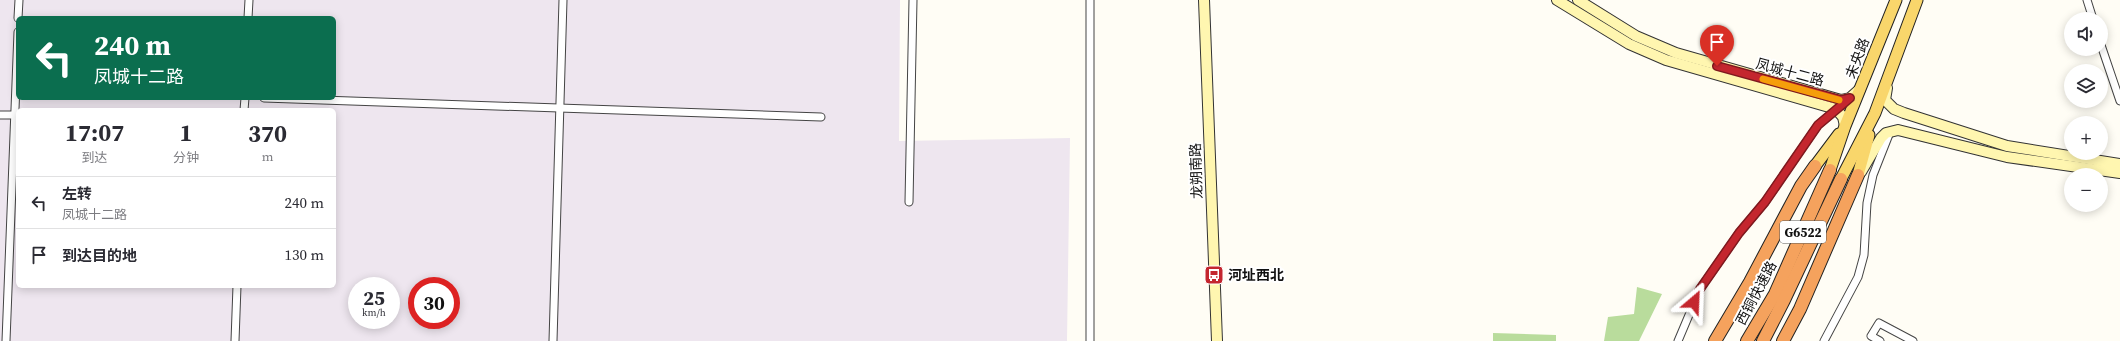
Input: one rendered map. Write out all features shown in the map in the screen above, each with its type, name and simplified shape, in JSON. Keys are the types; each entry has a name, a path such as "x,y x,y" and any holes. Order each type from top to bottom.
{"highway":[{"path":"1715,341 1750,282 1801,186 1815,166"},
{"name":"西铜快速路","path":"1747,341 1775,294 1830,170"},
{"path":"1783,341 1800,309 1858,175"},
{"name":"西铜快速路","path":"1762,341 1784,300 1841,178"}],"main road":[{"name":"未央路","path":"1846,126 1896,0"},
{"path":"1841,178 1874,113 1891,74 1917,0"},
{"path":"1858,175 1874,113"},
{"path":"1815,166 1846,126"},
{"path":"1830,170 1846,126"}],"street":[{"path":"18,16 19,0"},
{"path":"248,16 249,0"},
{"path":"553,341 563,0"},
{"path":"909,202 913,0"},
{"path":"1090,0 1090,341"},
{"name":"龙朔南路","path":"1204,0 1217,341"},
{"name":"凤城十二路","path":"1558,0 1629,44 1666,60 1836,109"},
{"name":"凤城十二路","path":"1578,0 1636,36 1676,53 1841,100 1850,98"},
{"path":"2087,0 2090,12"},
{"path":"2105,56 2120,101"},
{"path":"1891,74 1885,100 1894,109 1904,113 2007,146 2120,164"},
{"path":"1678,341 1700,289 1739,233 1765,202 1818,125 1862,87"},
{"path":"6,341 16,100"},
{"path":"323,100 821,118"},
{"path":"1836,109 1843,117 1846,126"},
{"path":"0,115 15,115"},
{"path":"1858,175 1881,138 1890,132 1898,130 2007,157 2120,173"},
{"path":"1824,341 1858,277 1864,255 1867,202 1873,175 1890,132"},
{"path":"235,341 237,288"},
{"path":"1880,341 1871,336 1879,323 1913,341"}],"shaded area":[{"path":"0,0 900,0 899,141 1070,138 1067,341 0,341"}],"green space":[{"path":"1637,287 1662,294 1639,341 1604,341 1608,317 1634,314"},
{"path":"1493,333 1556,335 1556,341 1493,341"}],"slow traffic":[{"path":"1763,79 1839,100"}],"place":[{"name":"河址西北","path":"1214,275"}],"route":[{"path":"1694,302 1700,289 1739,233 1765,202 1818,125 1850,98 1841,100 1717,66"}]}
